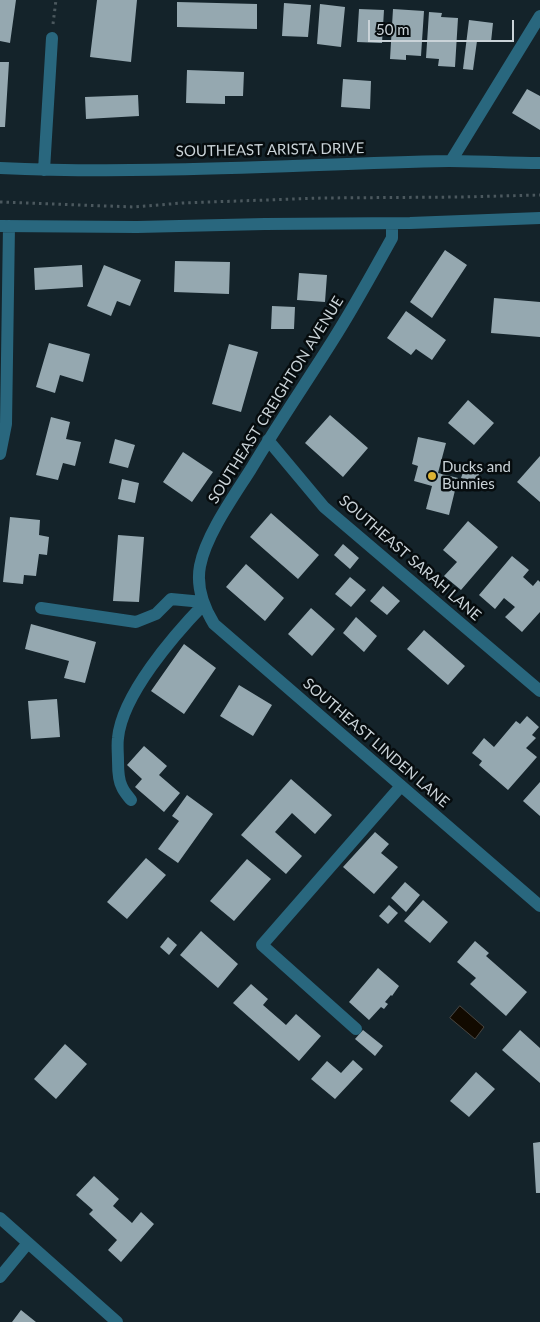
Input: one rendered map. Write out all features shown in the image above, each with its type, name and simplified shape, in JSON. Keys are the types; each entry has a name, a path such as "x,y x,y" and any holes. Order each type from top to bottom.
{"street":[{"path":"451,161 540,16"},
{"path":"44,170 52,38"},
{"name":"SOUTHEAST ARISTA DRIVE","path":"0,168 44,170 243,168 451,161 540,164"},
{"path":"0,454 6,424 4,226 137,227 392,224 540,218"},
{"name":"SOUTHEAST CREIGHTON AVENUE","path":"202,601 199,583 200,567 208,541 268,440 338,332 392,238 392,224"},
{"name":"SOUTHEAST SARAH LANE","path":"268,440 324,507 540,691"},
{"path":"41,608 136,622 156,614 171,599 202,601"},
{"path":"131,800 121,786 118,765 118,738 124,714 155,661 202,601"},
{"name":"SOUTHEAST LINDEN LANE","path":"202,601 214,624 540,906"},
{"path":"356,1029 262,945 401,786"},
{"path":"0,1218 117,1322"},
{"path":"0,1277 28,1243"}],"path":[{"path":"52,38 56,0"},
{"path":"0,202 134,207 182,202 540,194"}],"shaded area":[{"path":"460,1006 484,1027 475,1039 450,1018"}],"building":[{"path":"0,0 16,0 10,43 0,41"},
{"path":"97,0 137,0 131,62 90,57"},
{"path":"177,2 257,4 257,29 177,27"},
{"path":"284,3 311,5 308,37 282,36"},
{"path":"320,4 345,7 341,47 317,44"},
{"path":"359,9 384,10 382,43 357,42"},
{"path":"393,9 424,11 421,56 406,55 406,60 390,59"},
{"path":"429,12 442,13 441,17 458,18 455,67 438,66 439,59 426,58"},
{"path":"469,20 493,23 491,42 477,41 473,70 463,69"},
{"path":"0,62 9,62 5,127 0,127"},
{"path":"187,70 244,72 243,96 225,96 225,104 186,103"},
{"path":"343,79 371,81 370,109 341,107"},
{"path":"527,89 540,96 540,130 512,113"},
{"path":"138,95 139,116 86,119 85,97"},
{"path":"445,250 467,265 432,318 410,302"},
{"path":"175,261 230,262 229,294 174,292"},
{"path":"82,265 83,287 35,290 34,268"},
{"path":"104,265 141,280 130,306 117,301 111,316 87,306"},
{"path":"299,273 327,275 325,302 297,300"},
{"path":"494,298 540,302 540,337 491,333"},
{"path":"272,306 295,307 294,329 271,329"},
{"path":"406,311 446,340 432,360 416,349 411,355 387,338"},
{"path":"49,343 90,354 83,382 60,375 55,393 36,387"},
{"path":"229,344 258,352 241,412 212,404"},
{"path":"468,400 494,423 474,445 448,423"},
{"path":"330,415 368,448 343,477 305,443"},
{"path":"51,417 70,422 66,439 81,442 75,466 63,463 58,480 36,475"},
{"name":"Ducks and Bunnies","path":"418,437 446,443 438,473 458,478 449,515 426,509 432,486 414,481 418,466 412,464"},
{"path":"115,439 135,445 128,468 109,463"},
{"path":"183,452 213,472 192,502 163,482"},
{"path":"540,456 540,502 517,482"},
{"path":"466,464 481,469 474,488 466,485 467,480 461,478"},
{"path":"122,479 139,483 135,503 118,499"},
{"path":"271,513 319,555 298,579 250,537"},
{"path":"10,517 40,520 39,535 49,537 47,555 39,554 36,576 24,575 23,584 3,582"},
{"path":"468,521 498,547 461,590 444,576 457,562 443,550"},
{"path":"118,535 144,537 139,602 113,601"},
{"path":"343,544 359,558 350,569 334,555"},
{"path":"512,556 529,570 523,577 533,586 538,580 540,582 540,612 522,632 505,617 515,607 504,598 495,609 479,595"},
{"path":"246,564 284,598 265,621 226,587"},
{"path":"350,577 366,590 351,607 335,594"},
{"path":"383,586 400,601 387,615 370,601"},
{"path":"311,608 335,629 312,656 288,634"},
{"path":"356,617 377,636 364,652 343,633"},
{"path":"31,624 96,642 85,683 64,678 69,661 25,649"},
{"path":"424,630 465,666 448,685 407,649"},
{"path":"184,644 216,668 184,714 151,691"},
{"path":"239,685 272,705 253,736 220,716"},
{"path":"57,699 60,737 31,739 28,701"},
{"path":"527,716 539,727 532,735 536,738 526,748 537,757 508,790 479,765 482,761 472,753 484,738 494,747 516,721 520,724"},
{"path":"144,746 167,766 159,775 180,793 164,812 135,787 142,779 127,765"},
{"path":"291,779 332,815 315,834 292,813 275,832 302,856 286,874 241,835"},
{"path":"540,782 540,816 523,801"},
{"path":"187,795 213,814 178,863 158,849 179,821 172,816"},
{"path":"375,832 389,844 381,853 398,867 374,894 343,867"},
{"path":"146,858 166,875 127,919 107,902"},
{"path":"247,859 271,879 234,921 210,901"},
{"path":"405,882 420,895 406,912 391,898"},
{"path":"423,900 448,922 430,943 404,921"},
{"path":"389,905 398,913 388,924 379,916"},
{"path":"201,931 238,964 218,988 180,955"},
{"path":"168,937 177,945 169,955 160,947"},
{"path":"475,941 489,953 486,956 527,992 506,1016 470,984 476,978 457,962"},
{"path":"378,968 399,986 385,1002 388,1004 384,1009 381,1007 369,1020 349,1002"},
{"path":"251,984 268,999 263,1005 286,1025 296,1014 321,1036 299,1061 233,1003"},
{"path":"363,1030 383,1046 375,1056 355,1039"},
{"path":"520,1030 540,1048 540,1083 502,1050"},
{"path":"65,1044 87,1064 56,1099 34,1079"},
{"path":"353,1060 363,1069 335,1099 311,1079 327,1061 341,1073"},
{"path":"476,1072 495,1089 469,1117 450,1101"},
{"path":"540,1142 540,1193 536,1193 533,1143"},
{"path":"94,1176 119,1199 113,1206 132,1223 141,1212 154,1224 121,1262 108,1250 117,1240 89,1214 93,1210 76,1195"},
{"path":"21,1310 36,1322 12,1322"}],"place":[{"name":"Ducks and Bunnies","path":"432,476"}]}
